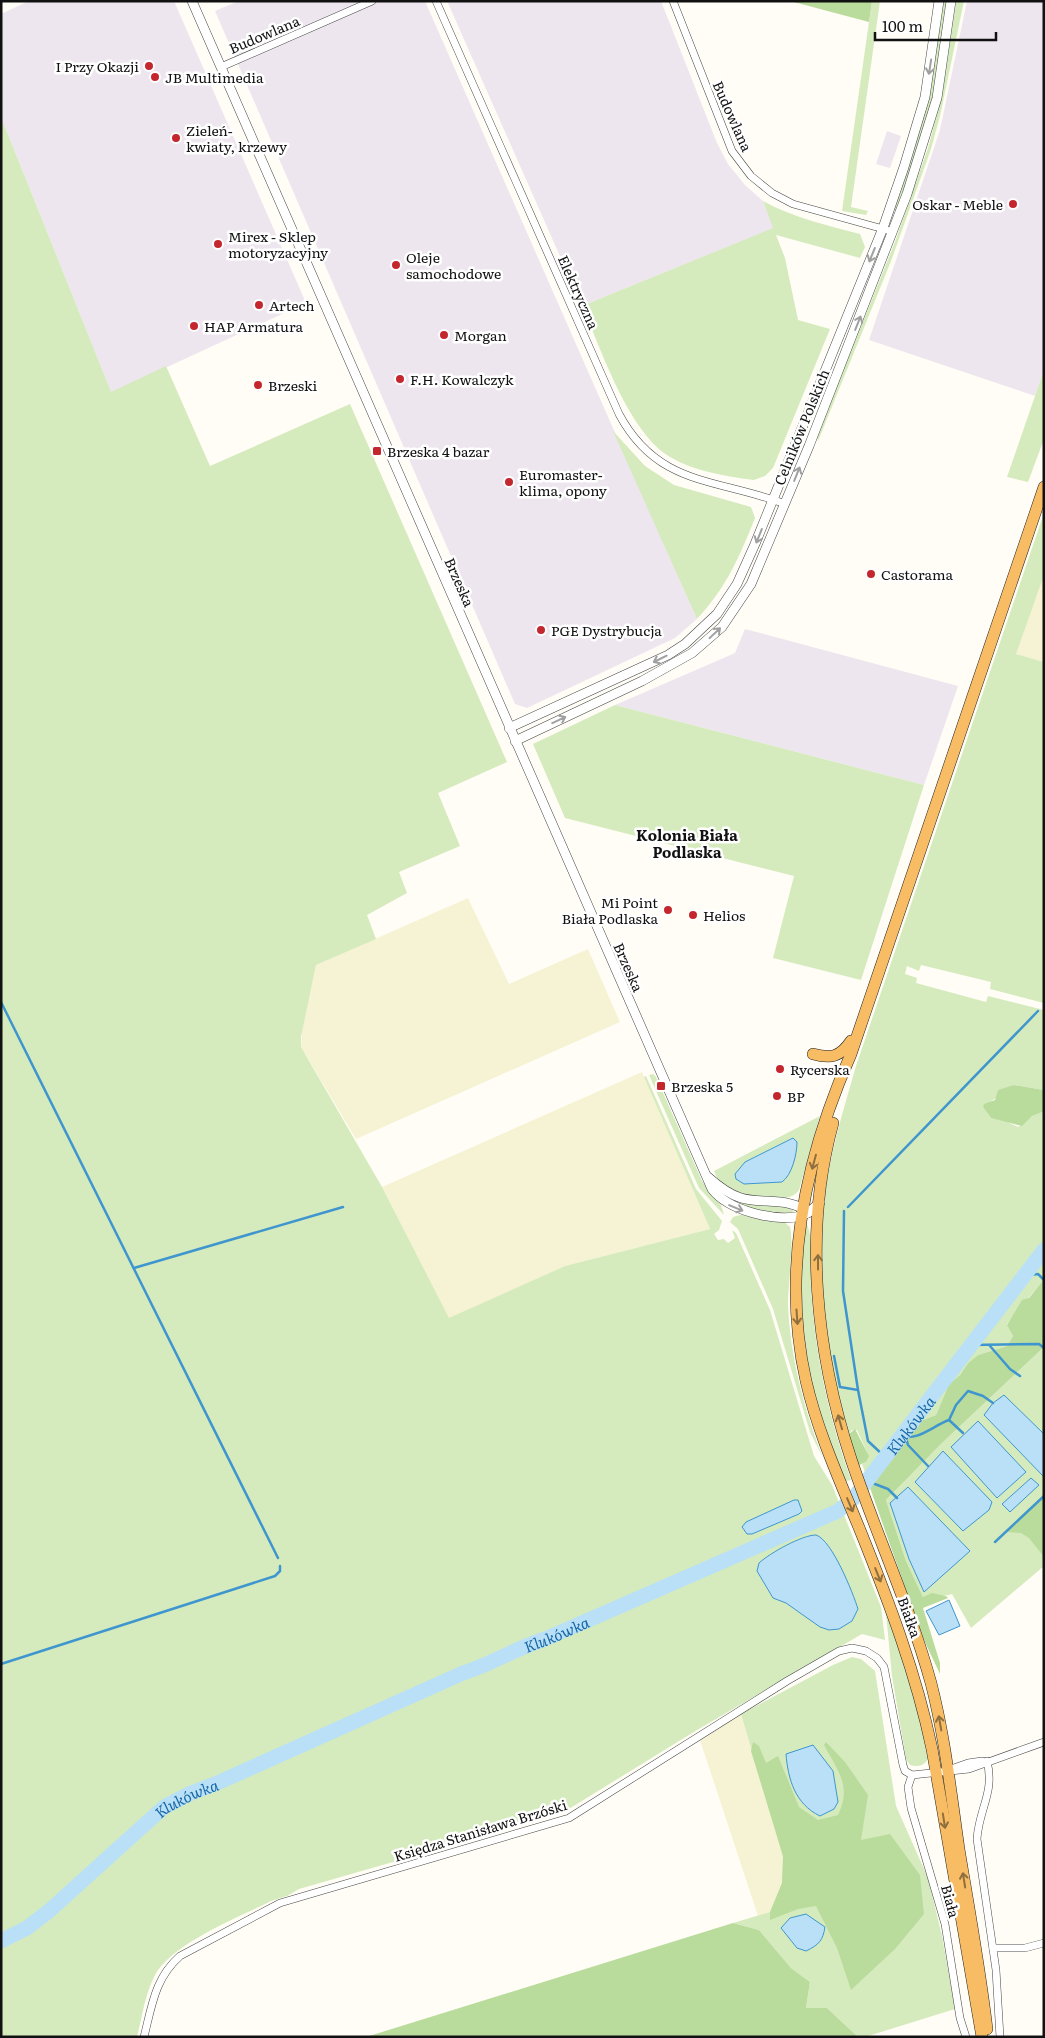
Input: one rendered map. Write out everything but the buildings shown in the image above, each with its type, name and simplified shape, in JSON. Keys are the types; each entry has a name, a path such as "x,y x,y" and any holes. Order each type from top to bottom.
{"highway":[{"path":"851,1054 1044,487"},
{"path":"813,1054 829,1057 841,1054 860,1027"},
{"name":"Białka","path":"851,1054 829,1137 820,1202 818,1285 824,1348 835,1405 855,1469 925,1663 938,1714 942,1772 982,2037"},
{"name":"Białka","path":"851,1054 838,1082 818,1146 804,1212 796,1290 799,1340 810,1395 840,1481 912,1668 942,1772 988,2037"}],"street":[{"name":"Brzeska","path":"192,1 704,1174 726,1192 737,1197 804,1212"},
{"name":"Budowlana","path":"221,67 372,1"},
{"name":"Elektryczna","path":"436,1 615,405 630,432 648,453 680,474 785,504"},
{"name":"Budowlana","path":"673,1 732,151 751,176 772,193 793,204 894,232"},
{"name":"Celników Polskich","path":"509,728 633,672 685,644 717,614 728,600 755,544 883,228 922,111 939,1"},
{"name":"Celników Polskich","path":"515,740 642,681 692,653 722,626 738,606 751,584 894,232 935,106 951,1"},
{"path":"685,644 692,653"},
{"path":"818,1228 804,1212 820,1202"},
{"name":"Księdza Stanisława Brzóski","path":"144,2037 160,1978 180,1956 280,1903 569,1818 787,1681 842,1650 855,1648 866,1651 877,1658 884,1667 903,1765 905,1771 912,1775"},
{"path":"912,1775 942,1772 968,1763 987,1761 1044,1742"},
{"path":"987,1761 991,1781 980,1818 977,1839 998,1991 1000,2037"},
{"name":"Biała","path":"912,1775 908,1792 912,1817 944,1924 960,2018 966,2037"},
{"path":"993,1948 1025,1948 1044,1943"}],"shaded area":[{"path":"29,1 174,1 306,303 111,393 1,117 1,14"},
{"path":"239,1 425,1 697,619 675,638 527,708 515,704 215,11"},
{"path":"447,1 661,1 717,143 728,164 745,185 763,201 774,228 582,306"},
{"path":"967,1 1044,1 1044,370 1035,396 869,340 940,130"},
{"path":"887,131 901,136 890,168 876,164"},
{"path":"1044,575 1044,662 1015,654"},
{"path":"745,629 958,686 924,785 615,705 735,653"},
{"path":"468,898 509,984 588,949 620,1022 356,1139 301,1047 302,1030 316,965"},
{"path":"642,1072 710,1229 565,1266 449,1319 382,1187"},
{"path":"741,1714 783,1856 782,1883 770,1912 758,1916 700,1740"}],"green space":[{"path":"790,1 872,1 869,22"},
{"path":"872,1 880,1 851,207 868,211 866,215 842,211"},
{"path":"944,1 947,1 932,102 897,211 893,210 928,101"},
{"path":"964,1 940,116 931,149 891,261 818,441 817,436 895,242 928,148 942,96 956,3"},
{"path":"1,117 111,392 166,366 210,466 350,404 507,762 438,793 460,846 399,872 407,893 367,915 376,939 316,965 301,1037 301,1047 382,1187 449,1318 565,1266 710,1229 644,1077 646,1076 696,1189 722,1221 719,1230 714,1234 718,1240 724,1239 728,1243 735,1238 732,1230 736,1233 770,1310 814,1456 832,1485 881,1607 885,1640 862,1634 697,1730 564,1812 490,1831 466,1841 299,1889 206,1933 174,1954 162,1965 154,1977 146,1999 137,2037 1,2037"},
{"path":"763,201 798,217 860,234 865,247 860,258 776,235 785,258 798,320 830,329 773,468 765,476 754,480 717,474 692,467 681,463 660,450 635,420 624,402 582,306 773,228"},
{"path":"1044,370 1044,439 1028,482 1007,477"},
{"path":"613,431 645,466 674,485 751,507 755,518 737,559 716,596 697,619"},
{"path":"1044,513 1044,575 1016,654 1044,662 1044,1003 990,989 991,982 921,965 919,971 907,966 905,974 917,978 916,983 986,1002 988,996 1044,1010 1044,1090 1014,1085 983,1107 991,1118 1003,1120 1018,1127 1037,1112 1044,1111 1044,1279 1007,1324 1013,1336 1007,1346 978,1355 968,1363 960,1375 949,1384 936,1415 916,1422 894,1447 869,1485 862,1464 866,1462 867,1452 857,1430 852,1430 848,1435 834,1379 825,1322 821,1264 824,1206 829,1170 856,1066"},
{"path":"615,705 924,785 861,980 773,958 794,876 565,818 533,744"},
{"path":"653,1074 702,1181 721,1205 724,1215 699,1188 649,1075"},
{"path":"1014,1085 1044,1090 1044,1111 1032,1116 1022,1126 991,1118 983,1107 984,1104 995,1100 998,1090"},
{"path":"820,1116 799,1190 793,1195 774,1199 749,1196 729,1189 719,1182 714,1171"},
{"path":"737,1203 783,1206 794,1211 791,1213 758,1211"},
{"path":"743,1214 782,1220 790,1227 789,1324 804,1402 823,1458 810,1432 773,1309 738,1229 730,1222 733,1217"},
{"path":"805,1222 810,1235 813,1314 824,1386 851,1480 843,1482 813,1392 803,1345 799,1298"},
{"path":"1044,1279 1044,1347 942,1443 886,1500 906,1561 923,1597 932,1593 948,1598 923,1608 940,1663 940,1674 923,1638 869,1485 894,1447 917,1422 936,1415 949,1384 960,1375 968,1363 978,1355 1007,1346 1013,1336 1007,1325 1022,1300 1029,1298"},
{"path":"1044,1347 1044,1566 971,1628 952,1594 923,1597 906,1561 886,1500 942,1443"},
{"path":"855,1429 869,1456 866,1462 859,1465 848,1435"},
{"path":"1044,1496 1044,1557 1029,1538 1021,1533 1007,1532"},
{"path":"863,1554 895,1630 930,1754 925,1763 920,1765 910,1765 906,1759 892,1676 886,1613"},
{"path":"852,1657 861,1659 875,1671 896,1806 928,1878 942,1936 955,2009 865,2037 858,2037 827,2008 806,2008 810,1982 791,1968 759,1930 733,1923 770,1912 782,1883 783,1857 741,1714 833,1665"},
{"path":"753,1742 759,1746 766,1763 778,1756 799,1807 818,1820 838,1815 844,1795 838,1771 824,1745 826,1742 845,1762 868,1795 861,1840 890,1834 920,1875 924,1914 895,1949 851,1990 837,1948 816,1906 798,1909 770,1920 770,1912 782,1883 783,1856 751,1751"},
{"path":"733,1923 759,1930 791,1968 810,1982 806,2008 827,2008 858,2037 366,2037"}],"water":[{"path":"793,1138 797,1142 795,1158 789,1174 782,1182 744,1184 736,1179 735,1174 745,1162"},
{"path":"1004,1395 1044,1434 1044,1477 984,1415 993,1403"},
{"path":"978,1421 1026,1472 997,1498 951,1447"},
{"path":"943,1451 992,1502 989,1510 963,1531 915,1482"},
{"path":"1031,1478 1039,1485 1010,1512 1002,1504"},
{"path":"908,1487 970,1551 924,1592 909,1559 890,1503"},
{"path":"794,1500 798,1500 802,1511 799,1514 752,1534 747,1534 742,1527 746,1522"},
{"path":"816,1535 829,1546 835,1556 858,1609 852,1621 839,1629 829,1630 820,1627 786,1603 773,1598 757,1571 759,1563 778,1550 795,1541"},
{"path":"949,1600 960,1626 939,1635 926,1611"},
{"path":"813,1745 833,1771 838,1802 834,1809 820,1816 804,1805 794,1790 786,1754"},
{"path":"806,1914 825,1927 820,1942 806,1951 797,1948 781,1928 790,1918"}],"waterway":[{"path":"1,1002 278,1558"},
{"path":"848,1207 1038,1011"},
{"path":"134,1268 343,1207"},
{"path":"844,1211 843,1291 858,1390 868,1441 884,1456"},
{"name":"Klukówka","path":"1,1941 27,1928 49,1911 164,1807 191,1793 838,1511 853,1499 1044,1250"},
{"name":"Klukówka","path":"1038,1258 1044,1261"},
{"path":"1023,1276 1038,1274 1044,1280"},
{"path":"970,1345 1039,1344 1044,1348"},
{"path":"990,1346 1010,1369 1020,1376"},
{"path":"834,1356 840,1387 858,1390"},
{"path":"900,1435 906,1437 919,1435 949,1420 956,1405 968,1391 983,1396 993,1403"},
{"path":"949,1420 963,1433"},
{"path":"906,1438 908,1445 928,1466"},
{"path":"867,1481 888,1489 897,1498"},
{"path":"995,1542 1044,1496"},
{"path":"1,1664 275,1576 280,1571 280,1566"}],"place":[{"name":"I Przy Okazji","path":"149,66"},
{"name":"JB Multimedia","path":"155,77"},
{"name":"Zieleń- kwiaty, krzewy","path":"176,138"},
{"name":"Oskar - Meble","path":"1013,204"},
{"name":"Mirex - Sklep motoryzacyjny","path":"218,244"},
{"name":"Oleje samochodowe","path":"396,265"},
{"name":"Artech","path":"259,305"},
{"name":"HAP Armatura","path":"194,326"},
{"name":"Morgan","path":"444,335"},
{"name":"F.H. Kowalczyk","path":"400,379"},
{"name":"Brzeski","path":"258,385"},
{"name":"Brzeska 4 bazar","path":"377,451"},
{"name":"Euromaster- klima, opony","path":"509,482"},
{"name":"Castorama","path":"871,574"},
{"name":"PGE Dystrybucja","path":"541,630"},
{"name":"Mi Point Biała Podlaska","path":"668,910"},
{"name":"Helios","path":"693,915"},
{"name":"Rycerska","path":"780,1069"},
{"name":"Brzeska 5","path":"661,1086"},
{"name":"BP","path":"777,1096"}],"district":[{"name":"Kolonia Biała Podlaska","path":"687,842"}]}
